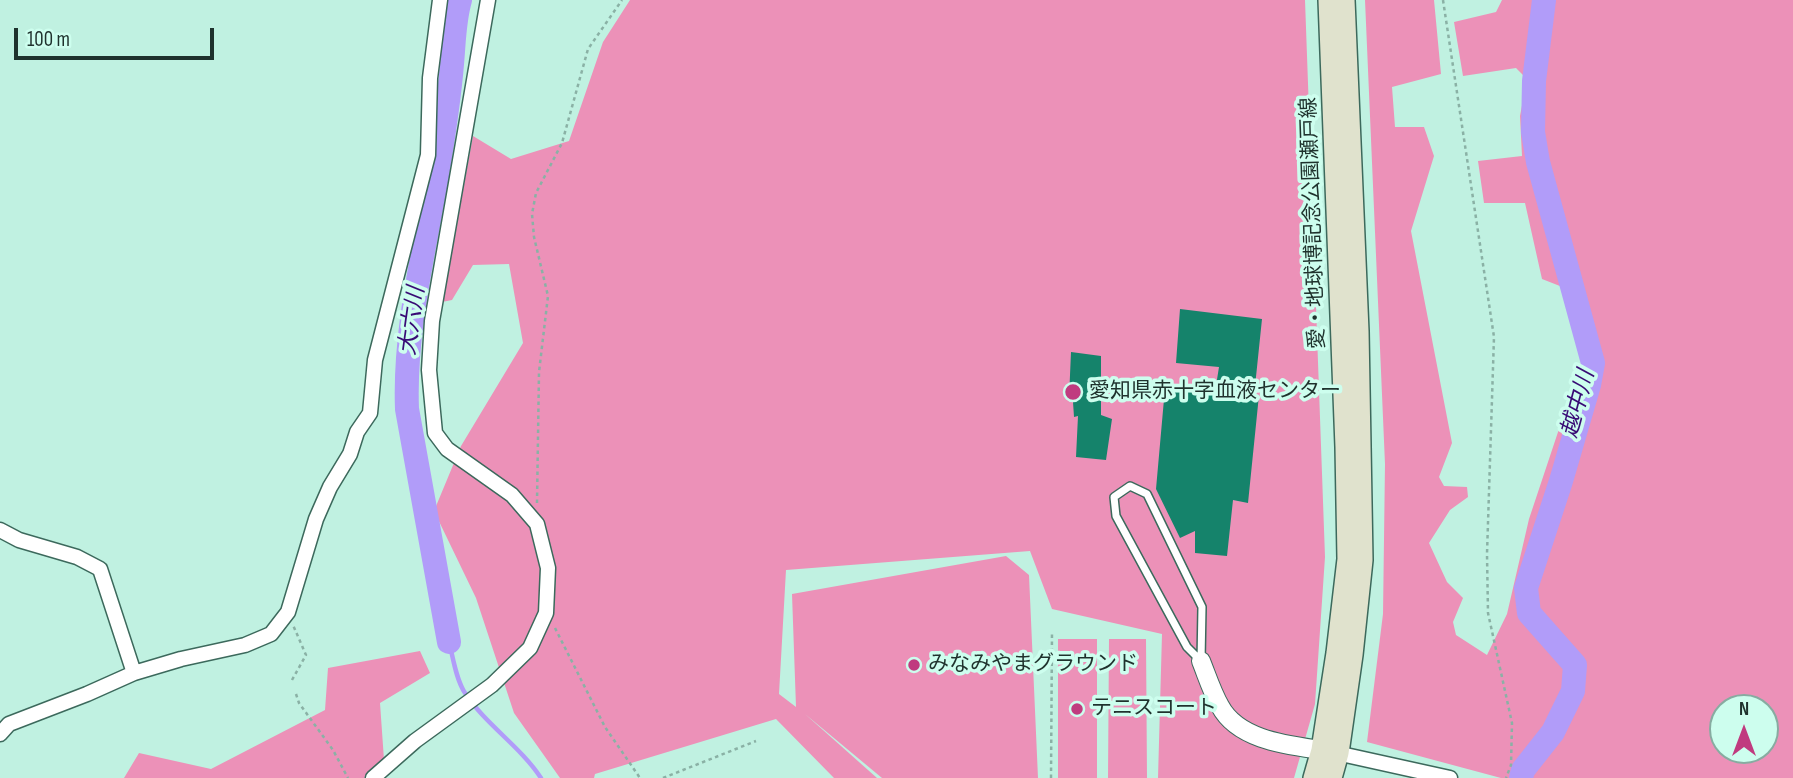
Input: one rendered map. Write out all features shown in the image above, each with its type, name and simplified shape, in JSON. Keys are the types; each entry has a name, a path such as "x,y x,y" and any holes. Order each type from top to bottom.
{"main road":[{"name":"愛・地球博記念公園瀬戸線","path":"1328,0 1345,434 1347,559 1336,653 1330,751 1332,778"},
{"name":"愛・地球博記念公園瀬戸線","path":"1313,778 1330,751 1353,654 1363,560 1362,435 1345,0"}],"street":[{"path":"0,734 9,724 134,673 245,645 271,634 288,612 316,519 330,487 350,454 357,432 370,413 375,360 428,155 430,78 440,0"},
{"path":"373,778 415,741 492,685 530,648 546,613 548,568 537,524 512,495 447,449 435,433 432,408 429,370 432,321 488,0"},
{"path":"0,530 19,540 78,557 100,569 134,673"},
{"path":"1201,661 1220,709 1240,728 1275,742 1330,751 1450,778"}],"lane":[{"path":"1130,486 1147,494 1202,607 1201,661 1187,647 1116,516 1114,498 1130,486"}],"path":[{"path":"537,524 538,383 548,296 534,237 532,214 536,193 562,143 588,49 622,0"},
{"path":"1443,0 1494,337 1487,554 1488,613 1512,723 1511,765 1506,778"},
{"path":"288,612 306,654 292,680"},
{"path":"546,613 605,727 640,778"},
{"path":"1051,778 1052,632"},
{"path":"296,694 299,703 333,750 348,778"},
{"path":"663,778 756,741"}],"shaded area":[{"path":"630,0 1305,0 1325,557 1315,704 1294,778 1158,778 1162,634 1052,609 1030,551 786,570 779,694 796,707 792,594 1006,556 1029,575 1038,778 882,778 805,714 877,778 834,778 776,719 595,774 594,778 560,778 514,713 476,598 434,511 461,446 523,343 509,264 473,265 452,300 442,302 473,136 511,159 569,141 603,42"},
{"path":"1365,0 1434,0 1441,74 1392,87 1395,127 1424,127 1434,156 1411,231 1452,443 1439,477 1444,486 1467,487 1468,497 1450,510 1429,543 1447,582 1463,598 1453,622 1456,635 1487,655 1507,614 1529,519 1582,360 1565,288 1542,279 1525,203 1484,203 1478,161 1522,156 1520,116 1527,79 1516,68 1463,76 1454,22 1496,12 1502,0 1793,0 1793,778 1501,778 1367,742 1383,614 1385,464"},
{"name":"テニスコート","path":"1058,639 1097,639 1097,778 1058,778"},
{"path":"1109,639 1146,639 1147,778 1108,778"},
{"path":"420,651 430,673 380,703 384,760 364,778 124,778 139,753 211,769 325,710 328,668"}],"building":[{"path":"1180,309 1262,319 1254,396 1259,395 1248,503 1233,500 1227,556 1195,553 1195,531 1180,538 1156,489 1165,388 1215,392 1219,367 1176,363"},
{"path":"1071,352 1101,356 1101,415 1112,419 1106,460 1076,457 1078,416 1074,417 1073,402 1069,398"}],"waterway":[{"name":"大六川","path":"449,642 407,409 407,379 416,292 444,134 455,24 460,0"},
{"name":"越中川","path":"1521,778 1523,770 1553,732 1573,691 1575,665 1529,613 1526,588 1561,481 1593,363 1538,162 1533,132 1534,81 1544,0"},
{"path":"449,642 457,675 473,705 533,766 541,778"}],"place":[{"name":"愛知県赤十字血液センター","path":"1073,392"},
{"name":"みなみやまグラウンド","path":"914,665"},
{"name":"テニスコート","path":"1077,709"}]}
